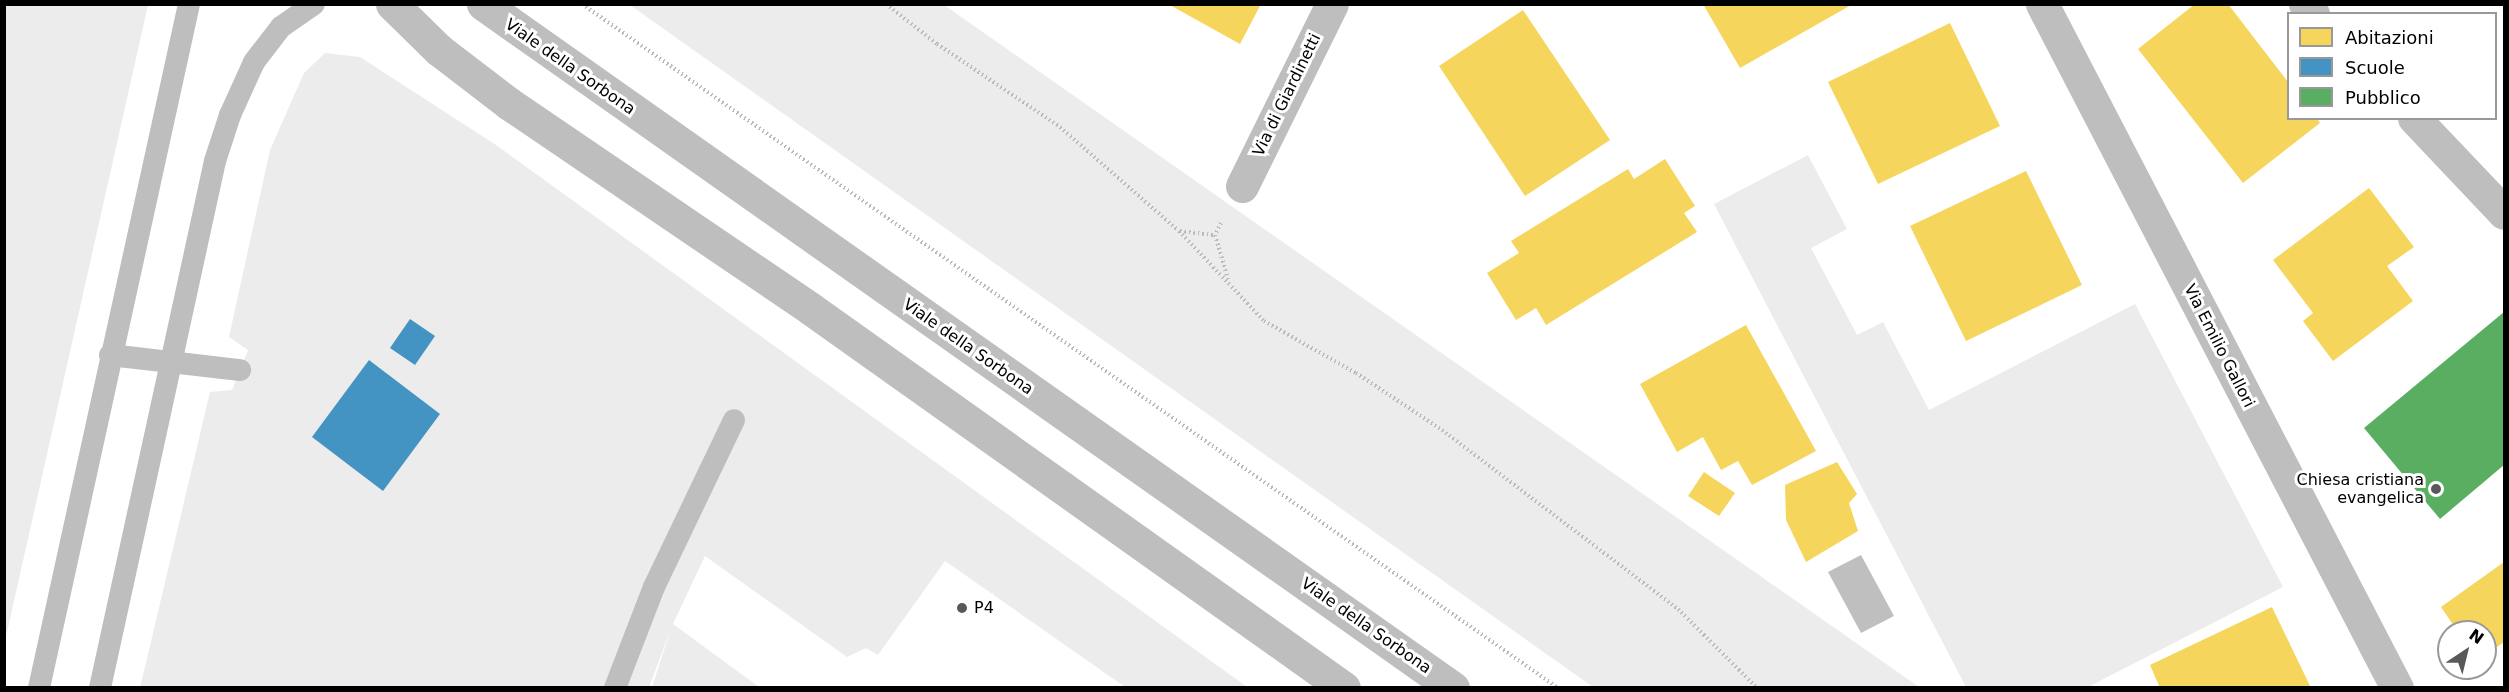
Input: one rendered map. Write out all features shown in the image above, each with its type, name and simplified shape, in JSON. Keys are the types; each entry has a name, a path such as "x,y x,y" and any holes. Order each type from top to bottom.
{"street":[{"path":"392,4 439,50 508,103 811,309 1344,687"},
{"name":"Viale della Sorbona","path":"483,4 1453,687"},
{"name":"Via di Giardinetti","path":"1242,186 1332,4"},
{"name":"Via Emilio Gallori","path":"2042,4 2397,687"},
{"path":"2416,120 2505,213"}],"lane":[{"path":"39,687 110,355 189,4"},
{"path":"100,687 215,161 238,95 271,38 314,4"},
{"path":"110,355 240,370"},
{"path":"615,687 654,587 734,420"}],"path":[{"path":"582,4 1558,687"},
{"path":"886,4 937,44 1060,128 1179,231 1228,279 1264,321 1413,410 1678,609 1757,687"},
{"path":"1228,279 1215,235 1242,186"},
{"path":"1179,231 1215,235"}],"shaded area":[{"path":"4,5 148,5 5,641"},
{"path":"630,5 944,5 1919,687 1593,687"},
{"path":"325,53 360,57 496,145 1247,687 1125,687 945,561 878,655 866,648 847,657 705,556 673,624 759,687 652,687 671,629 649,687 140,688 210,392 232,390 248,350 229,337 270,150 304,73"},
{"path":"1808,155 1847,229 1811,248 1857,335 1883,322 1929,410 2135,304 2283,587 2088,687 1966,687 1714,204"},
{"path":"1861,555 1894,616 1861,633 1828,572"}],"building: Abitazioni":[{"path":"1168,4 1261,4 1240,44"},
{"path":"1703,4 1853,4 1740,68"},
{"path":"2195,4 2228,4 2287,81 2287,120 2318,120 2320,123 2243,183 2138,49"},
{"path":"1523,10 1610,140 1525,196 1439,66"},
{"path":"1950,23 2000,126 1878,184 1828,82"},
{"path":"1665,159 1695,206 1684,213 1697,232 1546,325 1536,308 1516,320 1487,273 1519,253 1511,241 1628,169 1634,179"},
{"path":"2026,171 2082,285 1966,341 1910,226"},
{"path":"2369,188 2414,247 2387,266 2413,301 2333,361 2303,321 2313,313 2273,260"},
{"path":"1746,325 1816,451 1752,485 1738,461 1721,470 1703,437 1677,452 1640,384"},
{"path":"1837,462 1857,494 1849,503 1858,531 1806,562 1786,520 1785,485"},
{"path":"1704,472 1735,493 1719,516 1688,496"},
{"path":"2504,562 2504,642 2497,647 2497,620 2450,620 2441,607"},
{"path":"2272,607 2311,688 2160,688 2150,665"}],"building: Scuole":[{"path":"410,319 435,336 415,365 390,348"},
{"path":"369,360 440,414 383,491 312,437"}],"building: Pubblico":[{"path":"2504,312 2504,465 2440,519 2364,428"}],"place":[{"name":"Chiesa cristiana evangelica","path":"2436,489"},
{"name":"P4","path":"962,608"}]}
